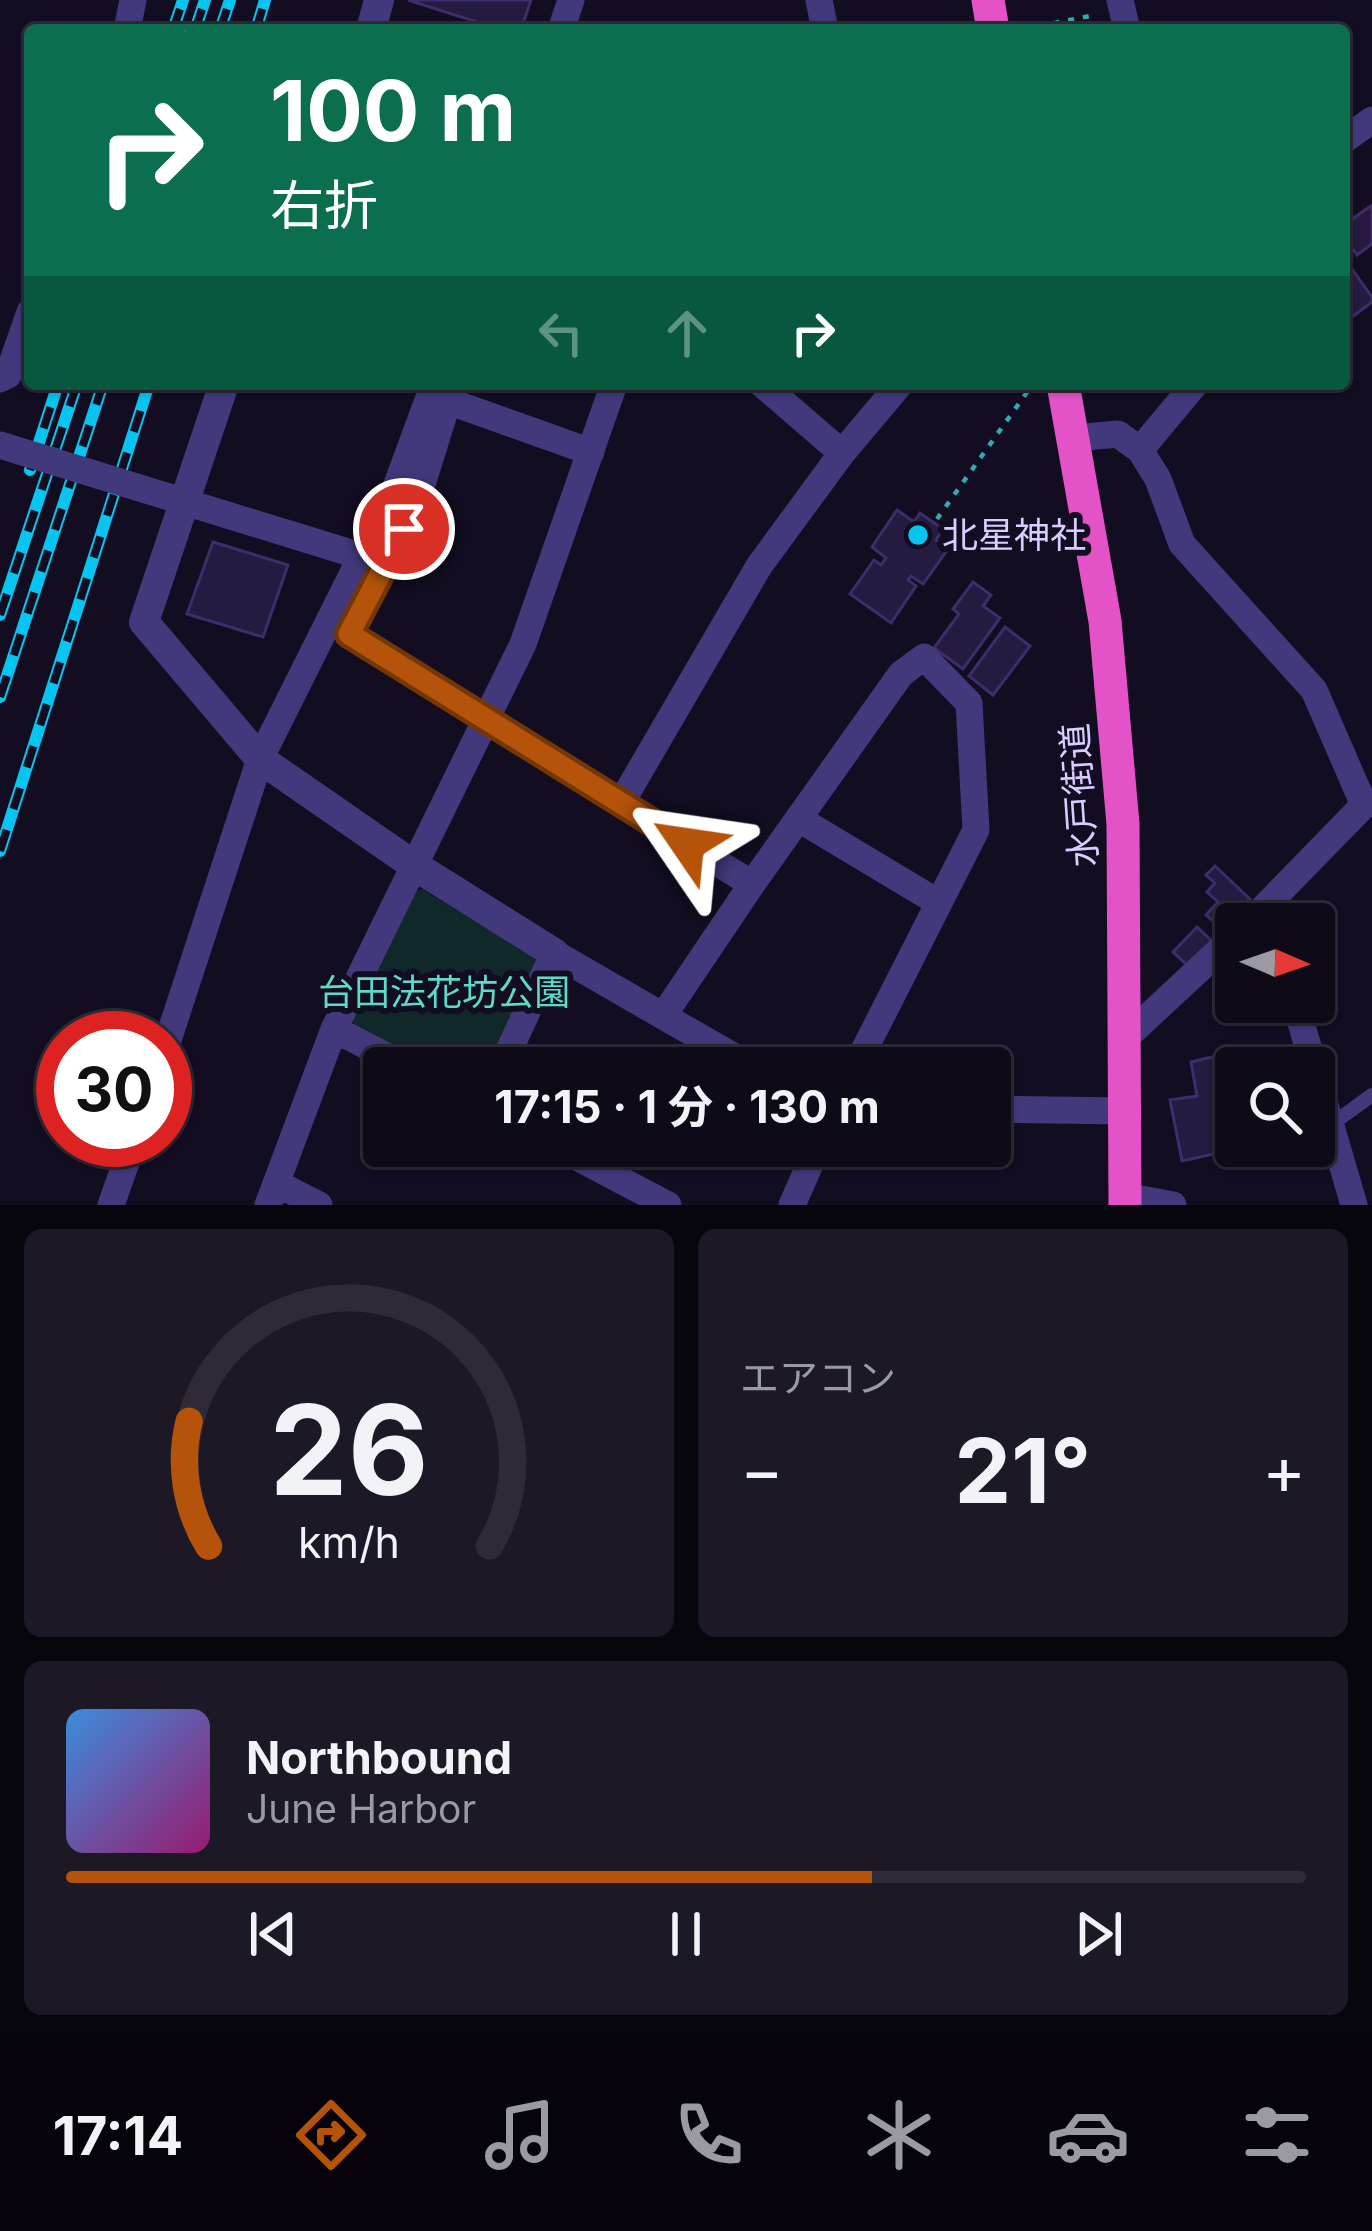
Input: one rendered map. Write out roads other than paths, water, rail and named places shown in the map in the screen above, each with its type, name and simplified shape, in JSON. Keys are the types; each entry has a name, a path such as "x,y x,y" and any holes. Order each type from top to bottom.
{"highway":[{"name":"水戸街道","path":"1049,390 1075,438 1105,621 1123,824 1125,1201"}],"street":[{"path":"0,379 8,375 24,329"},
{"path":"222,390 144,622 260,759 412,864 717,1047"},
{"path":"177,1011 260,759 358,556 397,487 432,390"},
{"path":"319,1205 272,1194 334,1029 523,644 612,390"},
{"path":"769,390 842,453"},
{"path":"621,803 759,566 895,390"},
{"path":"1139,450 1190,390"},
{"path":"591,452 448,401 419,494 349,634 752,884"},
{"path":"1075,438 1118,434 1139,450 1158,479 1182,544 1314,690 1368,804 1276,903"},
{"path":"0,445 358,556"},
{"path":"663,1016 901,674 924,657 969,703 976,830 866,1047"},
{"path":"799,819 939,903"},
{"path":"511,1047 554,952"},
{"path":"1123,1040 1215,955"},
{"path":"334,1029 369,1047"},
{"path":"1011,1109 1124,1111"},
{"path":"1335,1135 1354,1205"},
{"path":"111,1205 124,1167"},
{"path":"596,1167 668,1205"},
{"path":"792,1205 809,1167"},
{"path":"1125,1201 1173,1205"}],"lane":[{"path":"1335,1122 1372,1095"}],"railway":[{"path":"175,24 183,0"},
{"path":"197,24 205,0"},
{"path":"222,24 230,0"},
{"path":"258,24 265,0"},
{"path":"30,470 56,390"},
{"path":"0,615 75,390"},
{"path":"0,697 101,390"},
{"path":"0,851 147,390"}],"place":[{"name":"北星神社","path":"918,535"}],"park label":[{"name":"台田法花坊公園","path":"444,992"}]}
